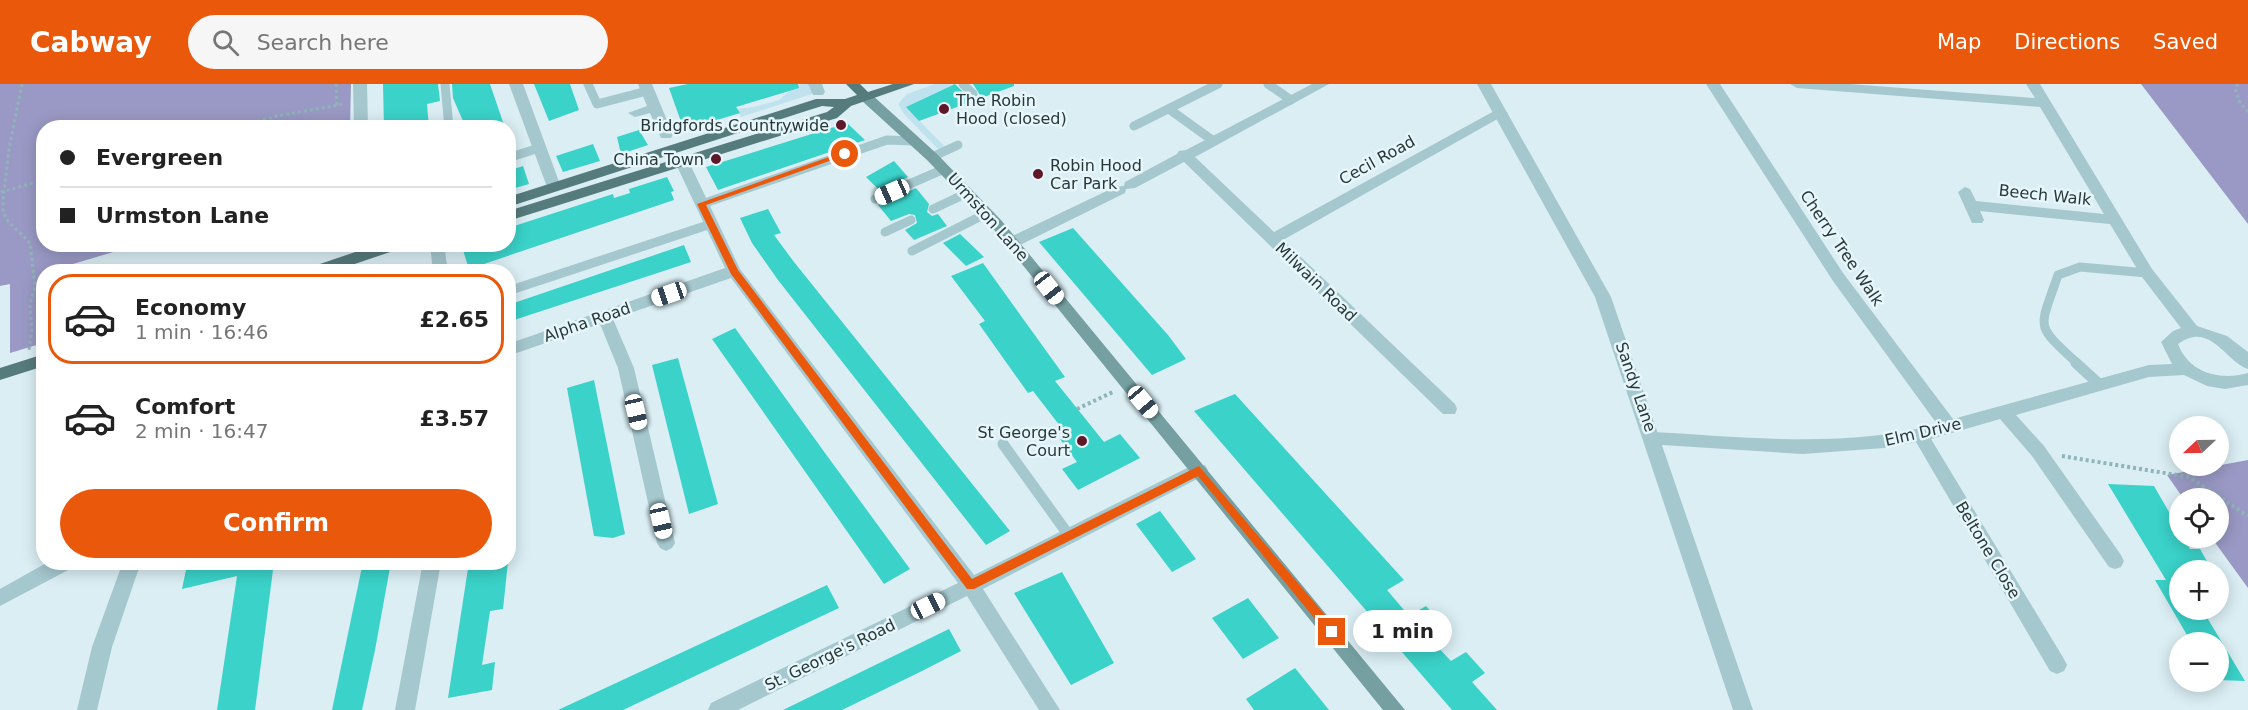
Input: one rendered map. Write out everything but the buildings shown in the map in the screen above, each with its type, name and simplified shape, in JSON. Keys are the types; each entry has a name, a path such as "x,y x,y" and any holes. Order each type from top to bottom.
{"main road":[{"path":"853,84 866,97"},
{"path":"516,200 821,102 846,103 907,84"},
{"name":"Urmston Lane","path":"866,97 938,163 1013,242 1395,710"},
{"path":"516,214 832,115 846,103"},
{"path":"674,148 682,162"},
{"path":"335,264 367,252"},
{"path":"0,374 36,363"}],"street":[{"path":"360,84 361,120"},
{"path":"516,84 554,188"},
{"path":"1013,242 1125,187 1184,154 1322,84"},
{"name":"Sandy Lane","path":"1484,84 1603,297 1743,710"},
{"name":"Cherry Tree Walk","path":"1713,84 1838,277 1949,427"},
{"path":"1797,84 2045,103"},
{"path":"2033,84 2147,273 2192,331"},
{"path":"647,86 666,135"},
{"path":"635,113 654,108"},
{"name":"Cecil Road","path":"1272,240 1501,113"},
{"name":"Milwain Road","path":"1184,154 1449,409"},
{"path":"682,162 734,271 970,585 1050,710"},
{"name":"Beech Walk","path":"1977,220 1968,198 2115,220"},
{"name":"Alpha Road","path":"516,347 734,271"},
{"path":"604,316 626,368 666,543"},
{"path":"2248,363 2238,350 2214,336 2192,331 2178,333 2169,342 2172,355 2187,369 2213,382 2235,384 2248,379"},
{"name":"Elm Drive","path":"1653,439 1803,447 1884,441 1920,435 2149,371 2187,369"},
{"path":"2004,412 2038,452 2115,561"},
{"name":"Beltone Close","path":"1920,435 2056,665"},
{"name":"St. George's Road","path":"718,710 1070,537 1199,470"},
{"path":"0,598 51,570"},
{"path":"87,710 102,647 129,570"},
{"path":"405,710 431,570"}],"lane":[{"path":"445,84 449,120"},
{"path":"588,84 597,104 647,86"},
{"path":"963,84 973,94"},
{"path":"1134,126 1218,84"},
{"path":"1268,84 1291,100"},
{"path":"1169,109 1212,140"},
{"path":"702,204 887,140 914,141"},
{"path":"875,199 938,163 958,145"},
{"path":"516,155 539,148"},
{"path":"933,209 967,193"},
{"path":"912,250 987,213"},
{"path":"885,232 911,220"},
{"path":"516,288 711,224"},
{"path":"2098,384 2046,335 2042,322 2058,275 2066,270 2080,267 2147,273"},
{"path":"1003,444 1070,537"}],"path":[{"path":"22,84 8,143 1,192 2,210 9,224 30,243 34,264 34,286 30,305 32,329 27,366"},
{"path":"336,84 337,106"},
{"path":"2238,84 2235,88 2239,101 2248,112"},
{"path":"263,120 360,101"},
{"path":"1,192 36,182"},
{"path":"1077,409 1128,385"},
{"path":"2038,452 2189,477 2248,516"}],"shaded area":[{"path":"0,84 351,84 350,120 36,120 36,252 113,252 73,264 36,264 36,345 10,353 10,284 0,286"},
{"path":"821,84 818,92 741,117 737,109 779,100 795,86"},
{"path":"935,84 955,84 906,107 946,148 939,150 904,114 898,104 907,94"},
{"path":"2141,84 2248,84 2248,224"},
{"path":"2248,460 2248,588 2219,548 2229,548 2229,488 2176,488 2167,475 2229,476 2229,464"}],"place":[{"name":"The Robin Hood (closed)","path":"944,109"},
{"name":"Bridgfords Countrywide","path":"841,125"},
{"name":"China Town","path":"716,159"},
{"name":"Robin Hood Car Park","path":"1038,174"},
{"name":"St George's Court","path":"1082,441"}],"route":[{"path":"845,154 702,204 734,271 970,585 1070,537 1199,470 1332,632"}]}
